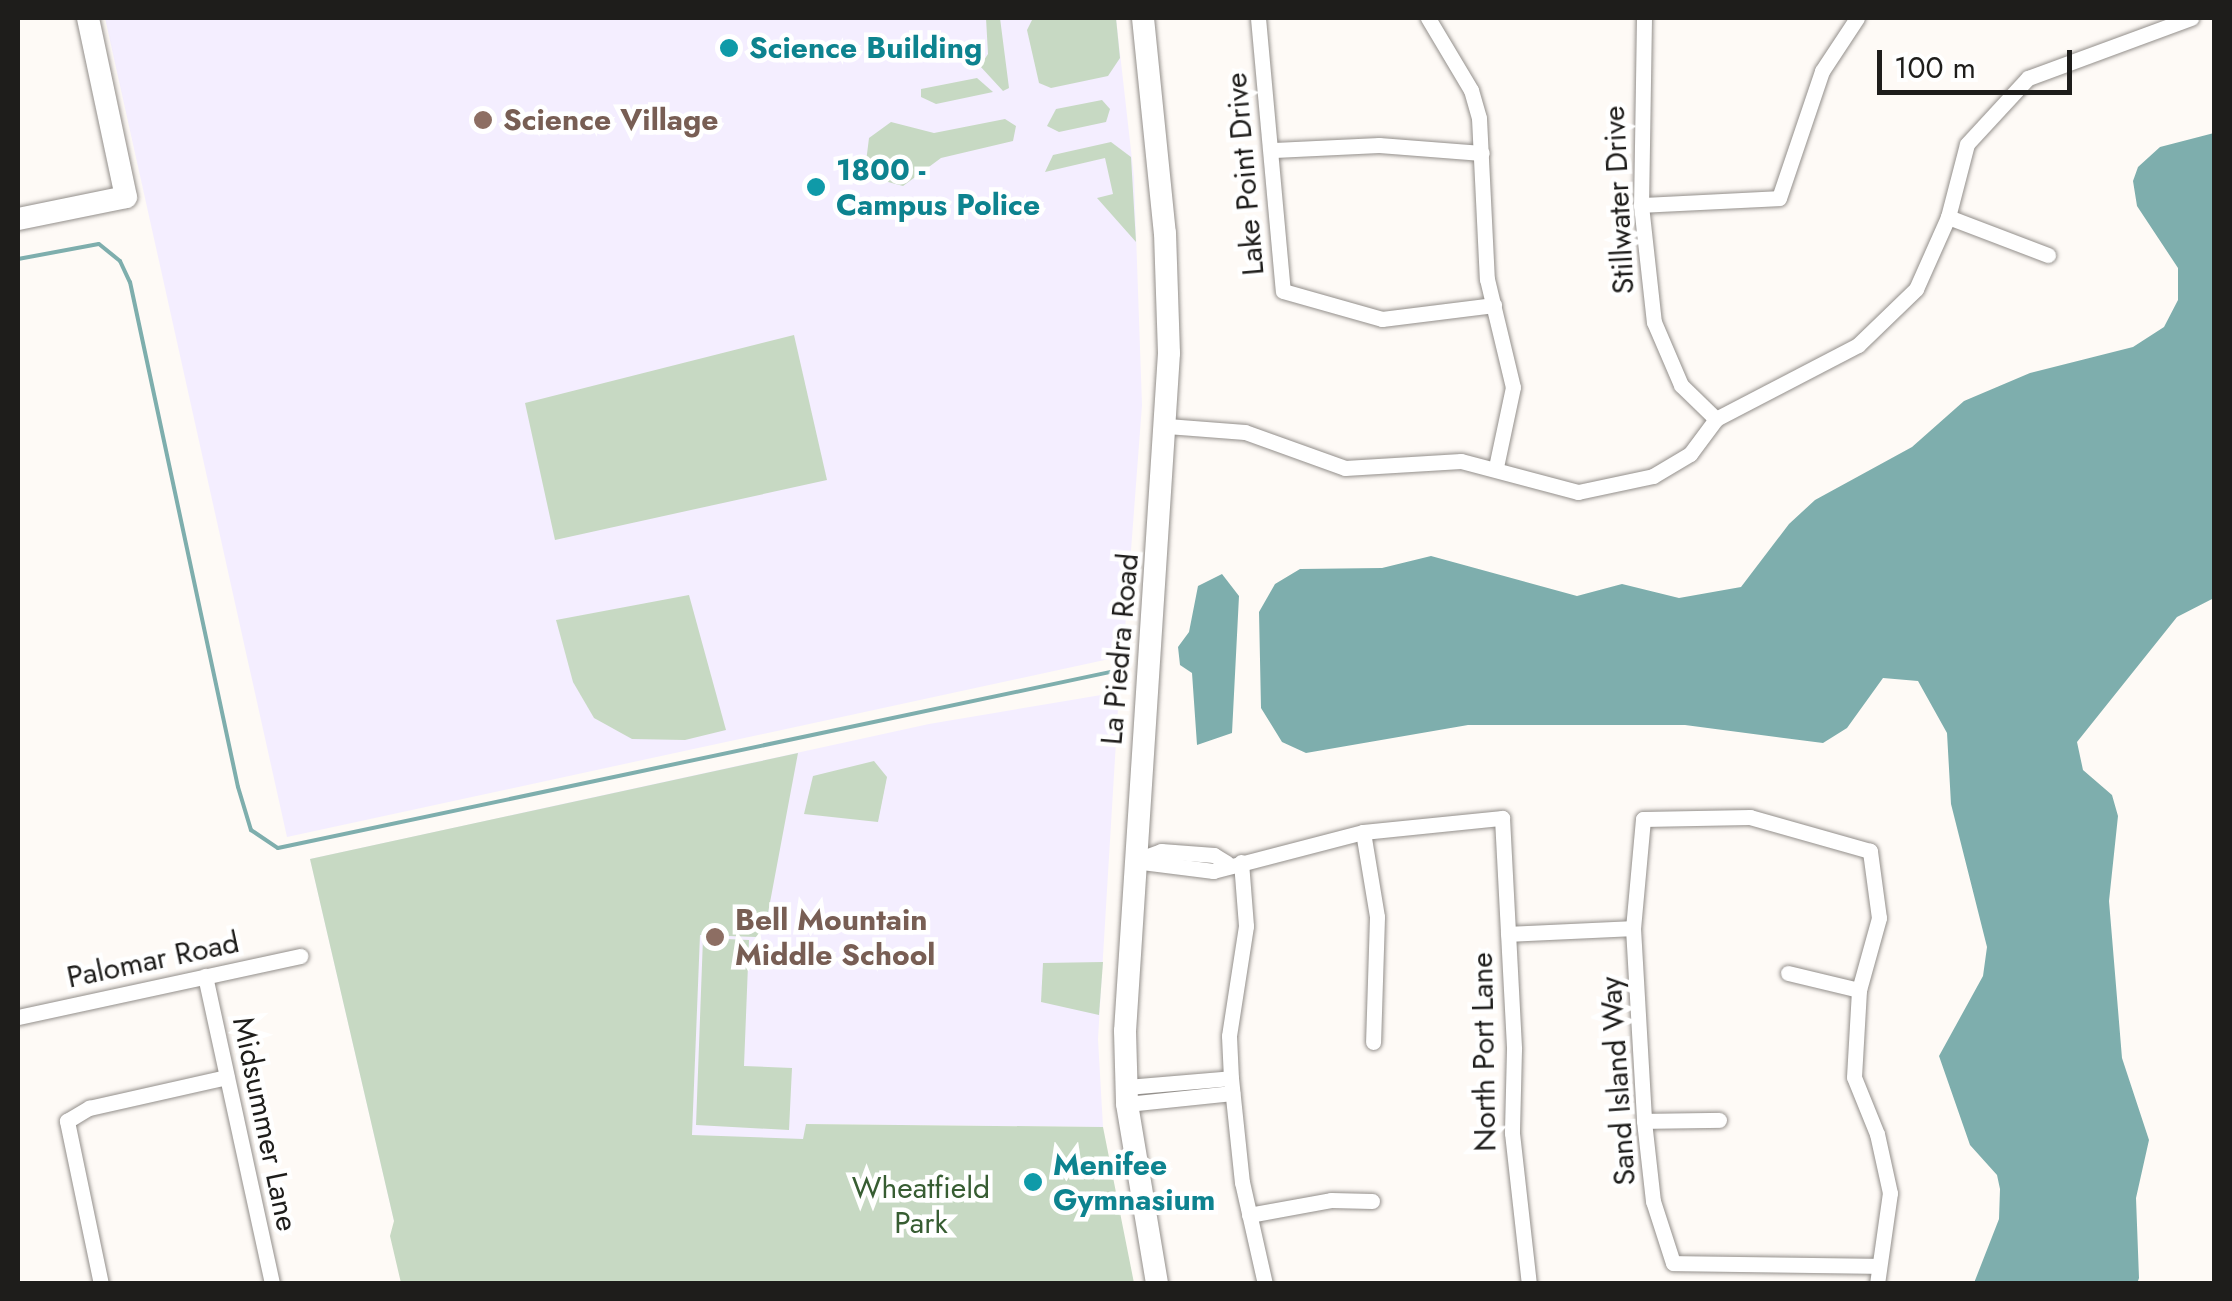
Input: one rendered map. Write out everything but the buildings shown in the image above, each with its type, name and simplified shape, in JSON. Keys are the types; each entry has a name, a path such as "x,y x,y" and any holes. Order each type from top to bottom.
{"street":[{"path":"18,220 126,197 88,18"},
{"name":"La Piedra Road","path":"1143,18 1168,284 1168,426 1125,974 1127,1095 1157,1284"},
{"name":"Lake Point Drive","path":"1258,18 1274,150 1283,291 1382,319 1494,305"},
{"path":"1428,18 1471,90 1482,153 1494,305 1513,387 1496,467"},
{"name":"Stillwater Drive","path":"1644,18 1641,206 1654,322 1681,385 1716,419"},
{"path":"1641,206 1780,198 1822,71 1857,18"},
{"path":"1168,426 1245,432 1345,468 1434,460 1496,467 1578,492 1614,488 1654,476 1690,454 1716,419 1858,345 1916,288 1948,217 1968,144 2028,78 2191,18"},
{"path":"1274,150 1379,144 1482,153"},
{"path":"1948,217 2048,255"},
{"name":"Sand Island Way","path":"1859,990 1880,918 1870,851 1750,817 1643,819 1633,928 1644,1120 1653,1201 1673,1263 1878,1275"},
{"name":"North Port Lane","path":"1364,832 1502,818 1512,1133 1529,1284"},
{"path":"1134,861 1213,871 1234,862 1364,832 1377,917 1374,1042"},
{"path":"1234,862 1244,961 1229,1036 1232,1086 1249,1215 1265,1284"},
{"path":"1508,934 1633,928"},
{"name":"Palomar Road","path":"18,1017 300,956"},
{"path":"1788,973 1859,990 1854,1077 1877,1134 1890,1194 1878,1275"},
{"name":"Midsummer Lane","path":"205,976 272,1284"},
{"path":"101,1284 66,1121 90,1108 226,1077"},
{"path":"1127,1095 1232,1086"},
{"path":"1644,1120 1720,1120"},
{"path":"1249,1215 1331,1200 1372,1201"}],"shaded area":[{"path":"105,18 1116,18 1134,177 1142,405 1123,656 287,837"},
{"name":"Bell Mountain Middle School","path":"1119,692 1098,1039 1103,1127 807,1124 803,1139 394,1221 310,859 929,724"}],"green space":[{"path":"986,18 1000,18 1009,88 1003,91 980,66 988,54"},
{"path":"1033,18 1116,18 1120,58 1108,76 1051,88 1039,83 1027,30"},
{"path":"977,78 993,92 936,104 921,97 921,89"},
{"path":"1102,100 1110,109 1106,122 1059,132 1047,126 1056,109"},
{"path":"1005,119 1016,126 1013,141 941,158 903,186 877,179 866,162 869,138 891,122 934,133"},
{"path":"1111,142 1131,157 1136,242 1097,198 1113,194 1105,158 1045,172 1053,155"},
{"path":"794,335 827,480 555,540 525,403"},
{"path":"689,595 726,730 685,740 632,739 594,718 573,682 556,620"},
{"name":"Wheatfield Park","path":"798,753 765,929 756,937 700,935 692,1135 803,1139 806,1124 1103,1127 1134,1283 401,1283 390,1236 394,1221 310,859"},
{"path":"874,761 887,777 878,822 804,814 813,776"},
{"path":"703,938 749,940 744,1066 792,1068 789,1130 696,1125"},
{"path":"1103,962 1099,1015 1041,1002 1043,963"}],"water":[{"path":"2214,133 2214,598 2177,617 2077,742 2083,770 2112,795 2118,816 2109,901 2122,1058 2149,1140 2136,1198 2139,1278 2137,1284 1974,1283 1999,1219 2000,1189 1997,1175 1970,1145 1939,1056 1983,976 1987,947 1951,804 1947,733 1918,681 1883,678 1847,728 1823,743 1685,725 1468,725 1306,753 1282,742 1261,708 1259,612 1275,584 1300,569 1382,568 1431,556 1577,596 1622,584 1679,598 1741,587 1789,524 1815,500 1912,447 1964,401 2030,373 2133,347 2164,327 2178,300 2178,268 2137,206 2133,181 2138,167 2160,147"},
{"path":"1222,574 1239,596 1232,733 1197,745 1192,673 1180,665 1178,647 1189,632 1198,586"}],"waterway":[{"path":"18,259 99,244 120,261 130,282 238,787 251,830 278,848 1110,672"}],"place":[{"name":"Science Building","path":"729,48"},
{"name":"Science Village","path":"483,120"},
{"name":"1800 - Campus Police","path":"816,187"},
{"name":"Bell Mountain Middle School","path":"715,937"},
{"name":"Menifee Gymnasium","path":"1033,1182"}]}
